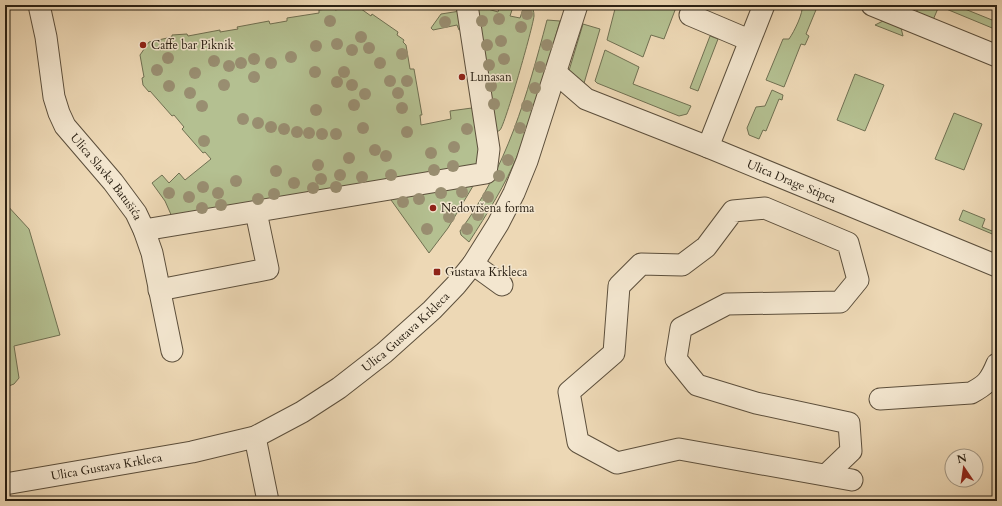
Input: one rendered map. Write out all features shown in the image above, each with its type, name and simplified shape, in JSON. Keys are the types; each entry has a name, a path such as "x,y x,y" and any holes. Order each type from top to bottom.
{"street":[{"name":"Ulica Slavka Batušića","path":"39,5 46,37 54,97 65,126 127,199 136,213 144,230 152,254 172,351"},
{"path":"144,230 486,173 489,149 467,5"},
{"name":"Ulica Gustava Krkleca","path":"5,484 192,452 255,437 302,412 340,388 364,370 432,310 473,264 498,224 514,193 529,156 577,5"},
{"path":"708,147 764,5"},
{"path":"872,5 997,56"},
{"path":"690,15 749,40"},
{"name":"Ulica Drage Stipca","path":"556,73 586,99 708,147 997,266"},
{"name":"Ulica Drage Stipca","path":"546,104 586,99"},
{"path":"826,475 851,451 849,423 756,403 697,385 676,359 681,328 727,304 840,302 858,280 848,244 765,208 733,211 706,247 682,264 641,264 618,286 614,353 569,392 578,442 617,463 679,449 852,480"},
{"path":"159,290 268,268 256,212"},
{"path":"473,264 502,285"},
{"path":"880,399 971,393 983,387 992,377 997,364"},
{"path":"255,437 268,501"}],"green space":[{"path":"471,5 481,5 481,7 498,12 500,5 516,5 516,7 513,7 510,16 520,18 523,9 520,9 521,5 530,5 534,11 532,24 507,112 503,124 498,131 494,131"},
{"path":"616,5 677,5 664,39 651,35 643,57 607,40"},
{"path":"802,5 818,5 806,34 809,36 805,45 801,44 784,87 766,80 783,39 789,39 796,27 802,12"},
{"path":"919,5 955,5 997,22 997,30 939,6 933,20 916,13"},
{"path":"357,6 371,16 372,14 398,32 397,35 404,40 403,42 406,45 410,69 414,69 422,115 420,115 421,125 451,119 450,111 479,107 485,147 476,181 448,228 429,253 381,186 173,219 165,201 152,183 162,175 169,183 179,173 185,180 211,159 205,152 203,153 182,129 184,127 174,115 172,116 143,85 142,78 144,77 140,55 149,42 172,37 172,35 187,34 188,36 220,30 220,32 269,21 270,24 287,21 287,18 319,13 319,10 334,8 335,10"},
{"path":"460,11 465,29 459,30 457,25 433,30 431,28 441,14"},
{"path":"547,20 560,21 530,121 518,154 502,188 469,242 461,235 460,231 491,182 514,130 532,76"},
{"path":"883,21 901,28 903,36 875,25"},
{"path":"583,24 600,29 582,90 568,74"},
{"path":"710,36 718,39 698,91 690,88"},
{"path":"605,50 639,67 633,84 691,106 687,114 679,116 597,83 595,81"},
{"path":"855,74 884,85 865,131 837,120"},
{"path":"772,90 783,95 782,100 779,99 766,131 763,130 759,139 749,135 747,128 756,107 765,106"},
{"path":"954,113 982,124 964,170 935,159"},
{"path":"5,203 29,229 60,335 14,346 19,378 14,384 6,387 5,386"},
{"path":"963,210 985,219 982,227 997,233 997,236 959,220"}],"place":[{"name":"Caffe bar Piknik","path":"143,45"},
{"name":"Lunasan","path":"462,77"},
{"name":"Nedovršena forma","path":"433,208"},
{"name":"Gustava Krkleca","path":"437,272"}]}
